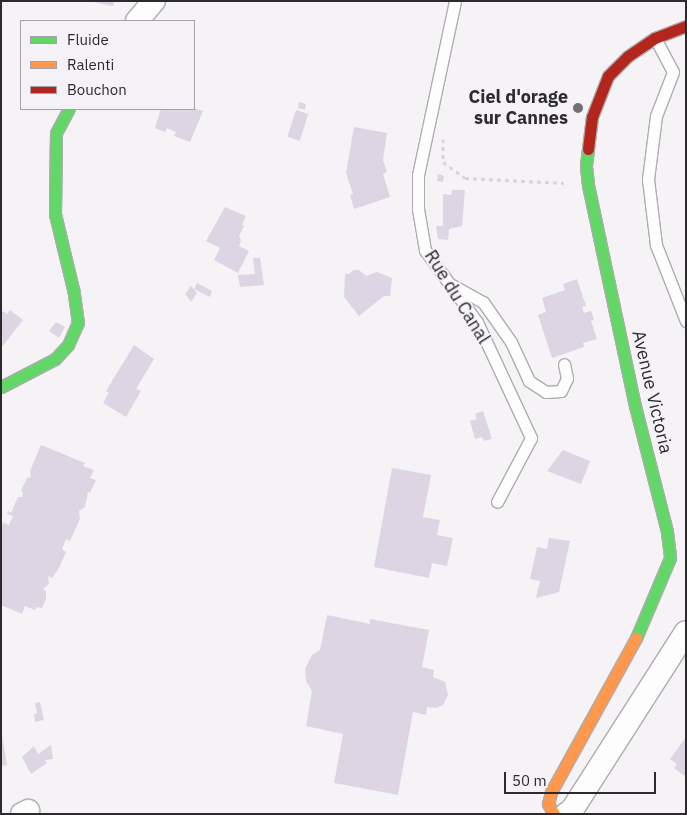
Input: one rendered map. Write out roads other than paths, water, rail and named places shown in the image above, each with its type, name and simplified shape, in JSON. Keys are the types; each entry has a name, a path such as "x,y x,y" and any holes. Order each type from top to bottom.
{"street":[{"path":"138,20 154,1"},
{"name":"Avenue Victoria","path":"554,814 548,804 551,792 643,626 670,558 667,532 635,406 588,184 586,166 592,117 608,76 628,56 655,38 686,26"},
{"path":"1,387 55,359 68,345 78,323 73,289 55,214 56,133 68,110"},
{"path":"566,814 572,810 686,632"}],"lane":[{"name":"Rue du Canal","path":"454,1 418,175 418,209 425,250 477,322 531,438 496,502"},
{"path":"655,38 673,72 656,116 648,179 656,245 686,321"},
{"path":"448,282 483,302 511,342 529,381 546,392 562,391 567,378 564,364"}],"place":[{"name":"Ciel d'orage sur Cannes","path":"578,108"}]}
